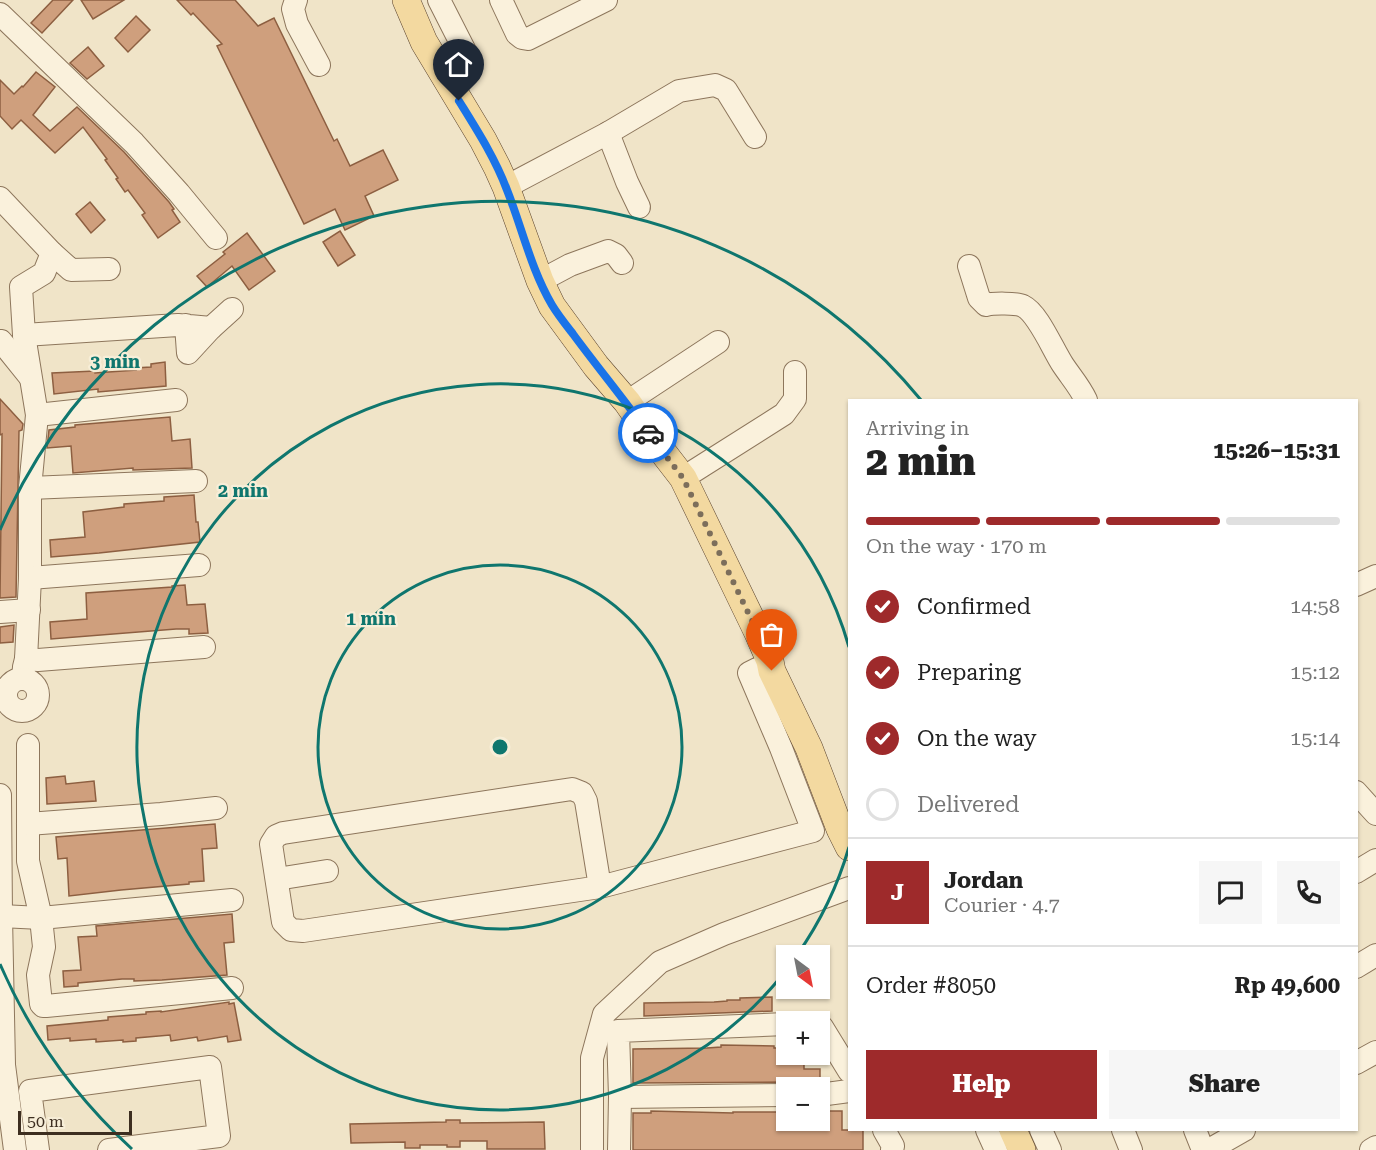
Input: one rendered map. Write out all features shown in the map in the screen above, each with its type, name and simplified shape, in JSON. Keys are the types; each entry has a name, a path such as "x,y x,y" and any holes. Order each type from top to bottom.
{"main road":[{"path":"406,0 424,42 483,140 506,187 540,281 552,306 683,478 758,633 772,671 809,748 848,845"},
{"path":"1012,1131 1022,1150"}],"street":[{"path":"296,0 293,9 297,24 319,65"},
{"path":"439,0 467,55"},
{"path":"501,0 517,34 528,39 606,0"},
{"path":"0,14 134,143 216,238"},
{"path":"506,187 608,133 679,91 715,85 726,90 755,137"},
{"path":"608,133 639,207"},
{"path":"0,198 48,263 71,270 109,269"},
{"path":"540,281 608,251 616,255 622,263"},
{"path":"5,715 33,707 38,692 25,669 30,578 30,488 37,415 24,331 21,287 48,263"},
{"path":"969,266 979,298 986,304 1021,304 1029,309 1086,399"},
{"path":"31,379 0,341 24,331 186,325 212,328 232,309"},
{"path":"627,402 718,342"},
{"path":"683,478 784,414 795,399 795,372"},
{"path":"37,415 176,400"},
{"path":"30,488 196,481"},
{"path":"30,578 199,565"},
{"path":"1358,584 1376,576"},
{"path":"0,612 28,610"},
{"path":"25,669 38,660 204,647"},
{"path":"600,887 586,801 582,793 572,789 283,833 276,836 271,844 284,922 291,930 303,931 600,887 813,831 749,673 757,669 772,671"},
{"path":"28,745 28,861 41,918 44,947 38,975 41,1004 43,1006 232,988"},
{"path":"1358,794 1376,814"},
{"path":"0,795 4,1065 15,1150"},
{"path":"28,824 216,808"},
{"path":"1358,871 1376,860"},
{"path":"277,879 327,871"},
{"path":"592,1150 592,1058 604,1014 660,962 724,934 848,890"},
{"path":"1,916 41,918 232,900"},
{"path":"1358,966 1376,955"},
{"path":"618,1150 620,1097 618,1031 776,1024"},
{"path":"830,1039 848,1069"},
{"path":"1358,1063 1376,1052"},
{"path":"38,1150 30,1091 210,1066 219,1136 109,1150"},
{"path":"830,1094 848,1091"},
{"path":"620,1097 776,1095"},
{"path":"885,1131 893,1146 892,1150"},
{"path":"987,1131 996,1150"},
{"path":"1041,1131 1050,1150"},
{"path":"1122,1131 1131,1150"},
{"path":"1195,1131 1203,1150"},
{"path":"1209,1150 1242,1131"},
{"path":"1371,1150 1376,1147"}],"building":[{"path":"53,0 73,0 42,33 31,23"},
{"path":"81,0 124,0 93,19"},
{"path":"177,0 235,0 258,26 274,18 334,141 337,139 350,166 383,150 398,180 365,196 374,216 345,230 335,209 304,224 217,46 222,44 193,13 191,15"},
{"path":"136,16 150,30 128,52 115,38"},
{"path":"88,47 104,66 87,79 70,63"},
{"path":"36,72 55,87 33,115 50,131 77,107 124,152 169,202 180,222 158,238 142,215 145,213 128,190 125,192 105,160 107,159 83,127 55,153 21,120 12,129 0,116 0,80 14,94"},
{"path":"90,202 105,220 91,233 76,214"},
{"path":"340,231 355,255 338,266 323,242"},
{"path":"247,233 275,271 249,290 232,266 207,287 197,276"},
{"path":"165,362 166,386 98,392 98,389 54,394 52,373 136,370 135,368 151,367 151,364"},
{"path":"0,399 23,424 22,430 19,431 16,597 0,598 2,434 0,435"},
{"path":"170,417 172,441 190,439 192,468 133,470 133,468 73,473 71,446 47,448 49,430 75,427 75,425"},
{"path":"194,495 200,542 51,557 50,540 85,537 83,512 124,507 124,504 164,501 164,497"},
{"path":"185,585 187,605 205,604 208,633 189,634 189,629 176,629 51,639 50,622 87,619 86,593"},
{"path":"14,625 13,642 0,643 0,627"},
{"path":"65,776 66,784 94,781 96,801 47,804 46,778"},
{"path":"215,824 217,848 202,849 204,881 69,896 67,858 58,859 56,837"},
{"path":"232,914 234,942 224,943 227,975 162,980 122,979 78,983 78,986 64,987 63,971 81,970 78,937 97,936 96,926"},
{"path":"772,997 772,1011 644,1016 644,1003 714,1002"},
{"path":"229,1002 229,1004 234,1003 241,1040 228,1042 227,1036 198,1041 197,1037 171,1041 170,1035 136,1038 136,1041 123,1042 123,1040 96,1042 96,1039 70,1041 70,1038 48,1040 47,1026 108,1020 108,1017"},
{"path":"721,1045 774,1046 776,1065 804,1065 804,1069 820,1069 820,1077 776,1077 776,1082 633,1083 633,1049 721,1047"},
{"path":"651,1111 776,1112 776,1131 830,1131 830,1111 842,1111 842,1130 863,1131 863,1150 633,1150 633,1113 651,1113"},
{"path":"446,1120 460,1120 460,1123 544,1122 545,1149 487,1149 487,1141 460,1141 460,1147 420,1145 420,1148 405,1148 405,1142 351,1143 350,1124 446,1122"}],"way so far":[{"path":"648,433 683,478 758,633 772,671"}],"route":[{"path":"459,101 497,167 540,281 552,306 596,366 627,402 648,433"}]}
